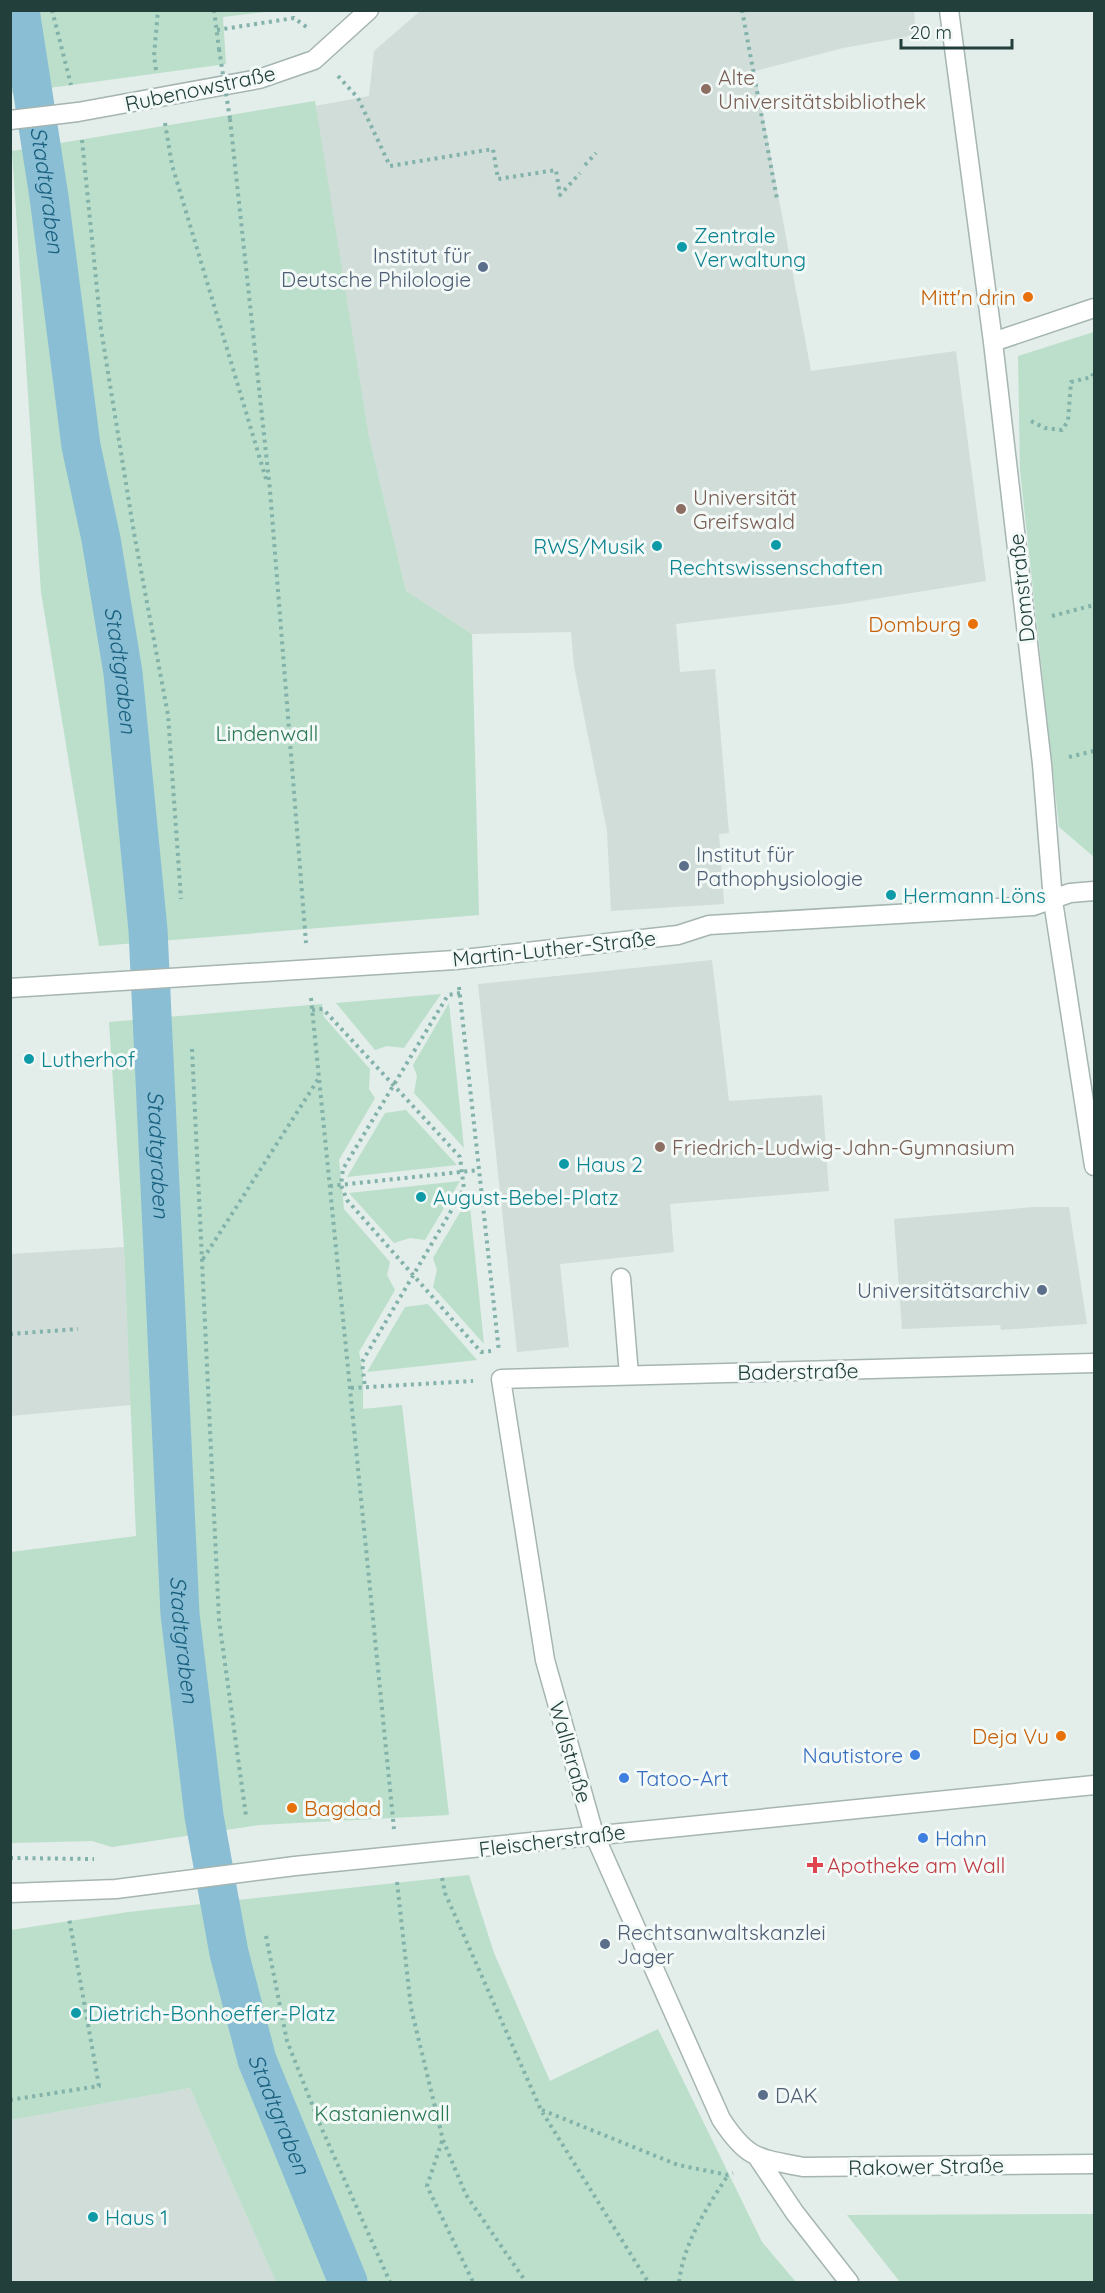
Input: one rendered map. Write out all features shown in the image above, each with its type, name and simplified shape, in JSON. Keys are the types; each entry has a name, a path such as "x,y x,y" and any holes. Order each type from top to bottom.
{"street":[{"name":"Rubenowstraße","path":"10,120 74,112 259,79 314,60 369,10"},
{"name":"Domstraße","path":"949,10 993,342 1042,764 1053,901 1095,1166"},
{"path":"993,342 1095,308"},
{"name":"Martin-Luther-Straße","path":"10,988 455,960 678,935 709,925 1033,906 1053,901 1070,893 1095,891"},
{"path":"621,1278 629,1376"},
{"name":"Baderstraße","path":"501,1379 1095,1364"},
{"name":"Wallstraße","path":"501,1379 545,1660 594,1834 721,2119 738,2145 758,2158"},
{"name":"Fleischerstraße","path":"10,1893 137,1887 295,1866 594,1834 1095,1785"},
{"path":"758,2158 795,2214 849,2283"},
{"name":"Rakower Straße","path":"758,2158 803,2167 1095,2164"}],"path":[{"path":"52,10 74,112 101,329 134,533 168,715 181,899"},
{"path":"157,77 154,56 158,10"},
{"path":"214,10 230,119 270,490 308,970 411,2008 443,2140 466,2195 526,2283"},
{"path":"742,10 777,199"},
{"path":"217,30 294,18"},
{"path":"338,76 358,98 390,166 493,149 498,179 556,170 560,195 580,173"},
{"path":"164,117 172,165 270,490"},
{"path":"585,165 596,153"},
{"path":"1025,418 1045,428 1062,430 1068,421 1071,382 1092,377 1095,370"},
{"path":"1025,622 1095,605"},
{"path":"351,1388 501,1379 455,960"},
{"path":"460,993 448,995 393,1082 343,1169 341,1185 347,1200 481,1352 498,1350"},
{"path":"312,1010 323,1009 460,1157 464,1189 362,1362 365,1388"},
{"path":"192,1049 219,1620 246,1816"},
{"path":"203,1259 319,1078"},
{"path":"330,1186 479,1170"},
{"path":"10,1334 78,1329"},
{"path":"10,1858 100,1858"},
{"path":"440,1868 445,1893 542,2110 648,2283"},
{"path":"10,2100 99,2086 69,1917"},
{"path":"266,1936 287,2041 390,2283"},
{"path":"542,2110 678,2165 728,2175"},
{"path":"443,2140 427,2186 473,2283"},
{"path":"679,2283 682,2261 699,2223 728,2175 758,2158"}],"shaded area":[{"name":"Universität Greifswald","path":"420,11 914,11 916,35 843,48 755,71 811,371 956,351 986,581 843,604 676,624 680,672 715,669 729,833 719,834 724,904 611,911 607,831 574,666 571,632 472,634 406,591 369,437 315,106 369,96 374,51"},
{"name":"Friedrich-Ludwig-Jahn-Gymnasium","path":"712,960 729,1101 822,1095 829,1191 670,1204 674,1252 560,1264 569,1347 517,1352 478,984"},
{"path":"1035,1207 1069,1207 1087,1324 1001,1330 1000,1325 902,1329 894,1219"},
{"path":"124,1247 131,1405 11,1416 11,1254"},
{"path":"190,2088 276,2282 11,2282 11,2120"}],"green space":[{"path":"10,11 274,11 223,17 226,64 12,93"},
{"name":"Lindenwall","path":"315,101 369,437 406,591 472,634 479,915 99,946 41,592 12,151"},
{"path":"1094,332 1094,857 1059,827 1020,470 1018,356"},
{"path":"441,994 404,1048 387,1046 375,1050 336,1003"},
{"path":"449,1003 464,1148 414,1093 417,1076 413,1065"},
{"path":"322,1004 324,1017 370,1069 369,1089 375,1098 339,1160 344,1209 390,1262 387,1275 395,1290 359,1352 363,1372 363,1409 402,1405 449,1815 259,1825 112,1847 92,1841 11,1843 11,1552 136,1536 124,1247 109,1022"},
{"path":"406,1110 457,1165 347,1177 385,1113"},
{"path":"460,1181 425,1240 410,1238 394,1243 349,1193"},
{"path":"469,1197 484,1344 433,1287 437,1270 433,1258"},
{"path":"428,1304 477,1360 367,1372 405,1307"},
{"name":"Kastanienwall","path":"469,1875 494,1953 550,2081 658,2029 762,2242 796,2282 276,2282 190,2088 11,2120 11,1930 128,1912"},
{"path":"1094,2214 1094,2282 900,2282 847,2215"}],"waterway":[{"name":"Stadtgraben","path":"20,10 49,197 81,446 101,539 123,673 148,930 180,1614 204,1816 229,1953 257,2060 348,2282"}],"place":[{"name":"Alte Universitätsbibliothek","path":"706,89"},
{"name":"Zentrale Verwaltung","path":"682,247"},
{"name":"Institut für Deutsche Philologie","path":"483,267"},
{"name":"Mitt'n drin","path":"1028,297"},
{"name":"Universität Greifswald","path":"681,509"},
{"name":"Rechtswissenschaften","path":"776,545"},
{"name":"RWS/Musik","path":"657,546"},
{"name":"Domburg","path":"973,624"},
{"name":"Institut für Pathophysiologie","path":"684,866"},
{"name":"Hermann Löns","path":"891,895"},
{"name":"Lutherhof","path":"29,1059"},
{"name":"Friedrich-Ludwig-Jahn-Gymnasium","path":"660,1147"},
{"name":"Haus 2","path":"564,1164"},
{"name":"August-Bebel-Platz","path":"421,1197"},
{"name":"Universitätsarchiv","path":"1042,1290"},
{"name":"Deja Vu","path":"1061,1736"},
{"name":"Nautistore","path":"915,1755"},
{"name":"Tatoo-Art","path":"624,1778"},
{"name":"Bagdad","path":"292,1808"},
{"name":"Hahn","path":"923,1838"},
{"name":"Apotheke am Wall","path":"815,1865"},
{"name":"Rechtsanwaltskanzlei Jager","path":"605,1944"},
{"name":"Dietrich-Bonhoeffer-Platz","path":"76,2013"},
{"name":"DAK","path":"763,2095"},
{"name":"Haus 1","path":"93,2217"}]}
